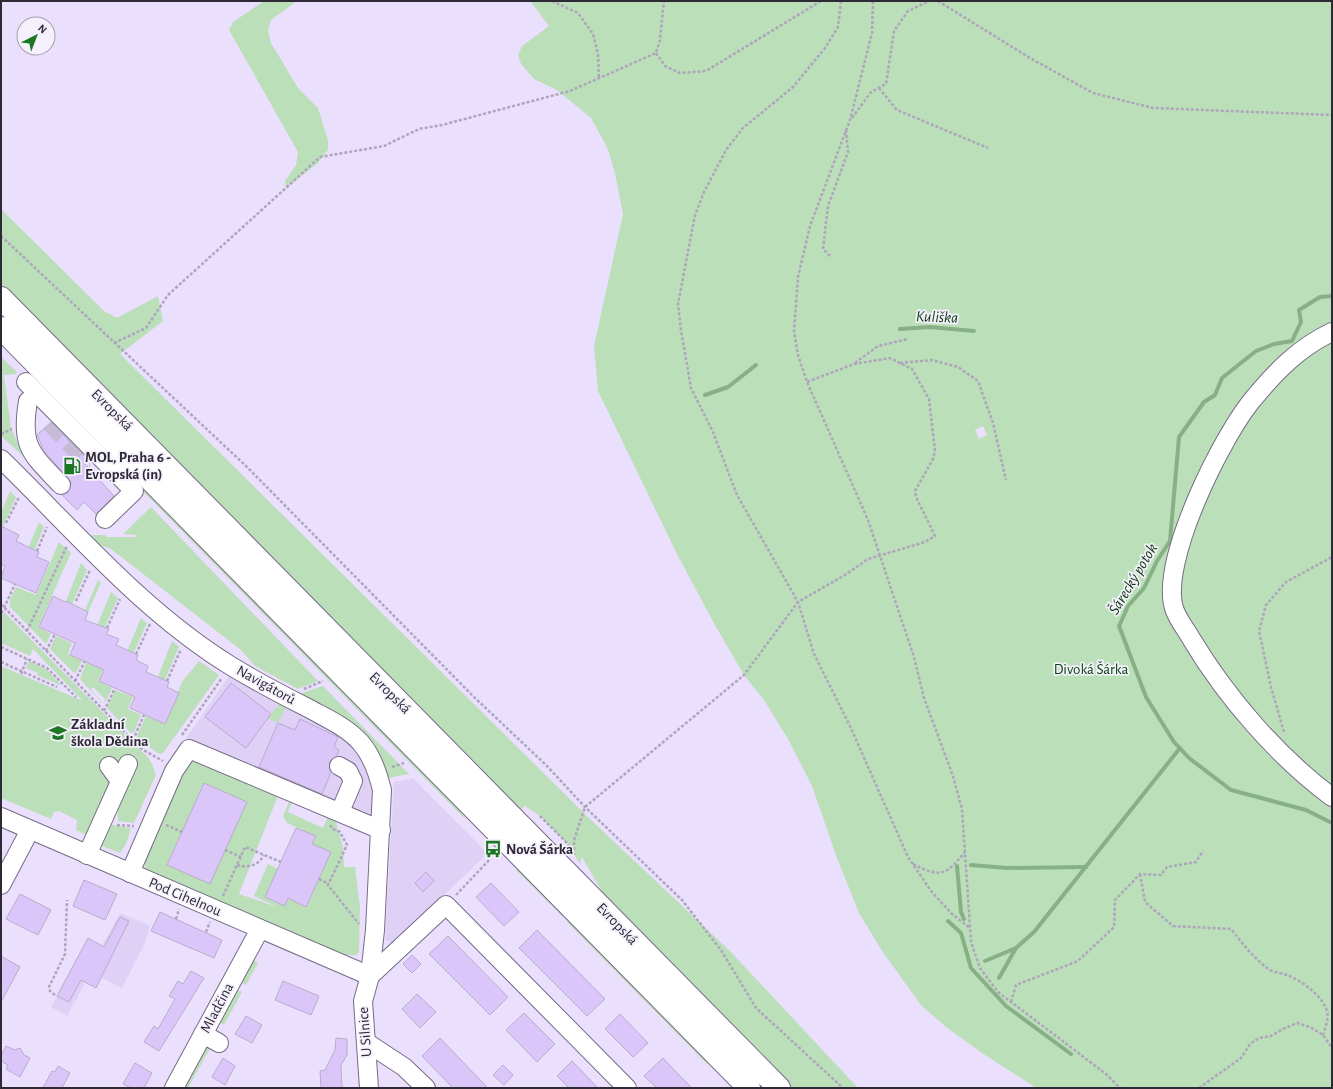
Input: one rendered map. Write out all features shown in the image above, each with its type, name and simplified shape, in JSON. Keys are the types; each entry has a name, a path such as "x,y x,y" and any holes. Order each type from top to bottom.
{"main road":[{"name":"Evropská","path":"1,298 779,1088"},
{"name":"Evropská","path":"8,335 749,1088"}],"street":[{"path":"1332,332 1302,350 1286,363 1253,399 1229,435 1203,487 1178,548 1171,587 1175,611 1207,665 1265,737 1304,777 1332,797"},
{"path":"8,335 26,382 28,401 25,416 26,442 33,455 62,485"},
{"path":"26,382 96,458 134,491 105,519"},
{"path":"28,401 50,423"},
{"path":"96,458 127,457"},
{"name":"Navigátorů","path":"1,460 134,592 187,636 230,666 338,725 360,742 372,761 380,780 382,790 375,930 370,976"},
{"path":"130,873 174,772 189,748 381,830"},
{"path":"87,855 128,764"},
{"path":"109,766 120,781"},
{"path":"334,810 353,781 348,771 339,766"},
{"name":"Pod Cihelnou","path":"1,817 370,976"},
{"path":"1,885 30,830"},
{"path":"370,976 446,905 627,1088"},
{"name":"Mladčina","path":"174,1088 211,1038 260,929"},
{"name":"U Silnice","path":"369,1088 363,1001 370,976"},
{"path":"366,1042 404,1067 426,1088"}],"path":[{"path":"552,1 578,13 593,34 598,54 599,78"},
{"path":"114,343 146,328 168,295 320,157 384,146 419,129 442,125 570,91 656,53 660,40 664,1"},
{"path":"656,53 665,66 680,73 706,70 821,1"},
{"path":"841,1 838,27 825,48 793,87 743,128 726,150 704,192 694,215 678,304 681,330 691,388 713,432 737,496 798,602 814,654 850,726 912,863 931,891 951,913 970,929"},
{"path":"850,120 871,92 886,84 894,31 908,11 929,1"},
{"path":"938,1 1030,58 1093,93 1153,108 1332,115"},
{"path":"872,2 872,33 850,120 810,226 798,277 794,331 798,355 807,382 868,520 914,657 924,698 953,776 962,809 971,942 980,968 998,992 1106,1074 1120,1088"},
{"path":"879,88 897,110 988,148"},
{"path":"830,256 823,249 828,206 848,152 846,130"},
{"path":"1,236 246,466 473,696 547,766 585,807 682,900 721,950 756,1008 843,1088"},
{"path":"854,364 878,346 908,339"},
{"path":"540,816 567,843 574,856 574,840 585,807 744,675 798,602 845,575 868,559 925,542 935,536 916,497 915,491 933,459 935,451 929,399 912,369 890,358 854,364 807,382"},
{"path":"900,363 932,360 958,367 978,380 993,423 1006,480"},
{"path":"6,524 19,496"},
{"path":"37,551 48,526"},
{"path":"27,631 67,545"},
{"path":"1285,758 1289,752 1271,687 1259,631 1266,606 1286,582 1332,557"},
{"path":"76,601 90,568"},
{"path":"1,613 5,609 15,584"},
{"path":"107,628 121,596"},
{"path":"1,604 140,748 163,761"},
{"path":"136,654 151,622"},
{"path":"46,651 55,634"},
{"path":"166,682 182,645"},
{"path":"1,647 47,668 76,697"},
{"path":"21,673 27,659"},
{"path":"75,681 85,661"},
{"path":"1,662 21,673 57,687"},
{"path":"104,711 115,688"},
{"path":"133,740 144,715"},
{"path":"329,884 347,845 340,832 331,828 334,810"},
{"path":"117,825 137,826"},
{"path":"220,902 246,847 281,862"},
{"path":"225,850 241,857"},
{"path":"1011,1002 1016,985 1078,961 1114,927 1115,900 1140,874 1161,875 1167,867 1196,862 1203,851"},
{"path":"912,863 927,871 943,873 951,869 965,852"},
{"path":"237,865 251,866 260,861 264,855"},
{"path":"446,905 491,858"},
{"path":"1140,874 1145,902 1173,926 1231,929 1245,947 1268,969 1288,975 1303,983 1321,999 1327,1012 1327,1024 1323,1035"},
{"path":"319,879 329,884 364,930"},
{"path":"55,995 50,991 49,987 65,954 67,900"},
{"path":"1198,1088 1241,1058 1250,1044 1259,1038 1271,1036 1283,1029 1297,1024 1310,1027 1323,1035 1332,1048"}],"shaded area":[{"path":"230,674 340,735 355,749 367,768 374,790 376,822 247,770 185,740"},
{"path":"413,778 485,851 485,856 393,943 385,940 394,782"},
{"path":"120,913 150,926 144,945 122,988 91,972 67,1016 51,1007 88,938 102,946"}],"green space":[{"path":"264,1 297,1 271,20 268,30 271,43 298,88 318,108 328,140 328,150 318,163 286,188 285,181 296,165 298,152 229,30 233,22"},
{"name":"Divoká Šárka","path":"530,1 1332,1 1332,329 1301,344 1281,359 1255,387 1233,419 1243,428 1259,401 1280,377 1292,366 1318,348 1332,341 1332,1088 1036,1088 982,1053 946,1027 921,1005 882,951 859,913 837,858 812,786 788,739 764,700 744,675 716,627 677,554 598,391 594,346 623,214 615,173 607,147 591,118 557,90 534,79 521,64 518,55 522,46 549,26","holes":["983,426 987,435 979,439 975,430"]},
{"path":"1,209 104,311 117,318 158,296 163,321 120,354 591,820 730,951 858,1088 790,1088 599,892 601,890 582,857 580,864 567,843 540,816 525,806 521,809 508,802 1,286"},
{"path":"1,357 17,372 16,374 4,375 11,428 23,456 1,436"},
{"path":"115,463 121,464 459,808 465,819"},
{"path":"10,491 16,497 3,527 1,526 1,513"},
{"path":"151,507 318,681 298,689 255,666 241,650 111,549 88,541 92,535 106,535 106,537 136,537 136,535 123,534"},
{"path":"39,522 44,527 33,554 27,551"},
{"path":"59,542 71,553 38,627 51,634 46,644 10,607 10,600 16,587 36,595"},
{"path":"81,563 87,570 72,604 66,601"},
{"path":"98,580 101,583 88,612 85,610"},
{"path":"111,592 118,598 103,631 96,628"},
{"name":"Základní škola Dědina","path":"5,613 150,760 156,775 134,823 118,821 117,787 91,837 76,830 77,820 59,811 54,812 51,819 1,798 1,666 83,701 33,649 30,656 1,643 1,615"},
{"path":"141,618 147,623 132,657 126,654"},
{"path":"56,636 72,643 68,654 82,661 76,673 74,673 50,649"},
{"path":"172,641 179,647 163,684 156,682"},
{"path":"29,661 46,669 62,686 37,675 38,673 26,668"},
{"path":"199,661 219,675 163,753 159,754 136,738 146,716 165,724 182,682"},
{"path":"86,663 103,669 98,681 112,688 106,701 104,702 102,703 80,679","holes":["92,688 94,688 105,699 104,702 102,702 91,690"]},
{"path":"323,686 409,774 388,778 296,695"},
{"path":"115,690 133,697 128,709 141,715 134,732 131,733 107,708"},
{"path":"279,704 286,708 278,723 268,718"},
{"path":"190,758 279,793 239,894 278,907 254,896 268,864 278,869 265,897 285,906 288,899 307,906 331,852 312,844 316,836 287,823 283,816 291,797 334,816 343,847 344,867 355,867 360,907 359,951 357,955 346,955 346,958 146,871 145,858","holes":["204,783 247,802 167,864","292,802 328,817 323,828 288,812"]},
{"path":"107,824 131,828 126,844 120,853 97,844"},
{"path":"519,868 564,914 562,916 516,870"},
{"path":"570,920 710,1062 707,1064 567,922"},
{"path":"253,960 258,963 246,985 241,982"},
{"path":"237,990 242,992 224,1025 219,1022"},
{"path":"208,1041 213,1043 188,1088 182,1088"}],"building":[{"path":"51,422 88,460 85,464 114,496 96,514 84,502 77,510 62,495 68,492 71,482 44,451 37,435"},
{"path":"1,526 19,535 16,541 39,552 37,557 49,562 36,593 1,578 5,566 1,564"},
{"path":"53,596 88,612 85,620 109,629 106,634 119,639 116,645 138,655 136,660 148,666 146,672 169,682 167,687 179,693 165,724 130,708 135,697 99,681 104,670 70,655 75,643 39,627"},
{"path":"231,683 271,714 246,748 205,717"},
{"path":"300,719 338,737 334,747 339,750 337,756 330,761 330,775 322,794 259,767 278,723 295,730"},
{"path":"204,783 247,802 210,884 167,865"},
{"path":"296,828 316,836 312,844 331,852 306,907 288,898 285,906 265,897"},
{"path":"426,872 434,881 423,892 415,883"},
{"path":"84,880 117,894 105,920 73,906"},
{"path":"491,883 519,912 504,926 476,897"},
{"path":"20,894 51,910 38,935 6,919"},
{"path":"160,912 222,940 214,958 151,931"},
{"path":"120,917 129,921 96,988 81,980 69,1002 57,996 88,938 104,947"},
{"path":"537,930 605,999 587,1016 519,948"},
{"path":"448,936 508,997 490,1015 429,954"},
{"path":"412,955 421,964 412,973 403,964"},
{"path":"1,956 20,967 1,1002"},
{"path":"191,971 204,978 159,1051 144,1042 154,1026 158,1029 175,999 169,996 178,981 183,984"},
{"path":"283,981 319,996 311,1015 275,1000"},
{"path":"417,994 436,1012 420,1028 402,1009"},
{"path":"524,1013 555,1044 537,1062 506,1030"},
{"path":"620,1014 648,1043 633,1057 605,1029"},
{"path":"246,1016 262,1025 252,1043 235,1034"},
{"path":"336,1038 347,1039 347,1055 341,1065 342,1088 321,1088 320,1071 325,1070 335,1050"},
{"path":"440,1038 488,1088 453,1088 422,1056"},
{"path":"6,1046 15,1050 20,1048 24,1055 30,1058 20,1077 6,1069 8,1065 1,1061 1,1056"},
{"path":"223,1058 235,1066 225,1085 212,1077"},
{"path":"663,1058 692,1088 657,1088 644,1076"},
{"path":"572,1061 598,1088 569,1088 557,1076"},
{"path":"135,1063 152,1073 144,1088 131,1088 123,1084"},
{"path":"503,1065 513,1075 504,1085 493,1075"},
{"path":"58,1066 70,1073 62,1088 43,1088 52,1071 55,1072"}],"waterway":[{"name":"Šárecký potok","path":"1332,296 1320,297 1299,310 1301,322 1292,341 1274,344 1256,351 1222,378 1215,395 1204,402 1179,437 1170,541 1157,561 1144,588 1128,606 1119,626 1146,697 1174,742 1189,758 1231,790 1306,810 1332,823"},
{"name":"Kuliška","path":"900,329 930,327 974,331"},
{"path":"705,395 728,387 756,365"},
{"path":"999,978 1016,948 1034,932 1180,748"},
{"path":"971,865 1007,868 1086,867"},
{"path":"957,866 961,912 964,919"},
{"path":"948,921 961,933 971,968 1006,1006 1071,1054"},
{"path":"985,961 1016,948"}],"tunnel":[{"path":"50,423 84,458 90,458"}],"place":[{"name":"MOL, Praha 6 - Evropská (in)","path":"72,466"},
{"name":"Základní škola Dědina","path":"58,733"},
{"name":"Nová Šárka","path":"493,849"}]}
